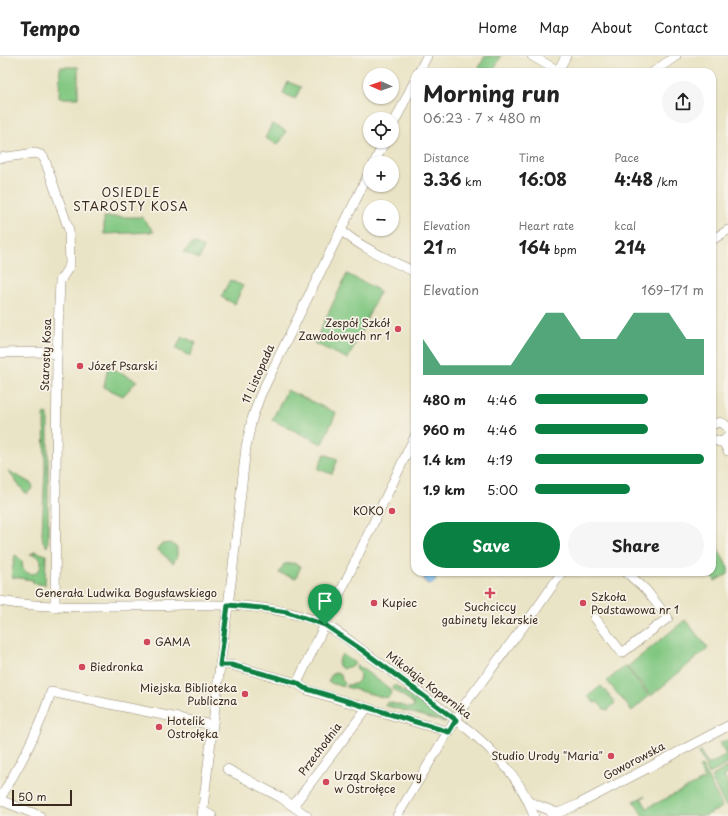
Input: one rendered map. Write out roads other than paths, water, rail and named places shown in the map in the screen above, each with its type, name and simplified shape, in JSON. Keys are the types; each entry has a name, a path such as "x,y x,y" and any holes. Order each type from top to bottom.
{"street":[{"path":"421,68 427,56"},
{"path":"532,56 553,68"},
{"path":"562,68 566,56"},
{"path":"659,68 676,56"},
{"path":"399,113 411,88"},
{"name":"Starosty Kosa","path":"0,158 35,152 41,155 46,164 70,235 70,265 60,281 57,354 55,607"},
{"name":"11 Listopada","path":"203,813 212,725 228,605 246,447 252,419 260,396 363,185"},
{"path":"341,230 358,243 411,270"},
{"path":"716,238 728,230"},
{"path":"0,353 42,352 57,354"},
{"path":"716,423 721,422 728,427"},
{"path":"716,441 726,439 728,451"},
{"path":"297,683 411,444"},
{"path":"397,816 465,704 535,611 559,576"},
{"path":"595,618 622,653 668,618 646,590 630,576"},
{"name":"Generała Ludwika Bogusławskiego","path":"0,601 27,606 55,607 228,605"},
{"name":"Mikołaja Kopernika","path":"228,605 287,612 325,625 380,663 472,732 503,764 514,778 529,802 534,816"},
{"path":"220,665 231,665 297,683 304,688 449,732"},
{"path":"40,816 0,800 41,722 51,692 212,725"},
{"name":"Przechodnia","path":"293,806 367,708"},
{"name":"Goworowska","path":"554,815 728,726"},
{"path":"227,769 265,788 307,816"},
{"path":"529,802 554,815"},
{"path":"203,813 212,816"}],"water":[{"path":"424,576 436,576 435,583 425,583"}],"place":[{"name":"Zespół Szkół Zawodowych nr 1","path":"398,329"},
{"name":"Józef Psarski","path":"80,366"},
{"name":"KOKO","path":"392,511"},
{"name":"Suchciccy gabinety lekarskie","path":"490,593"},
{"name":"Kupiec","path":"374,603"},
{"name":"Szkoła Podstawowa nr 1","path":"583,603"},
{"name":"GAMA","path":"147,642"},
{"name":"Biedronka","path":"82,667"},
{"name":"Miejska Biblioteka Publiczna","path":"245,694"},
{"name":"Hotelik Ostrołęka","path":"159,727"},
{"name":"Studio Urody \"Maria\"","path":"611,756"},
{"name":"Urząd Skarbowy w Ostrołęce","path":"326,782"}],"district":[{"name":"OSIEDLE STAROSTY KOSA","path":"131,200"}]}
